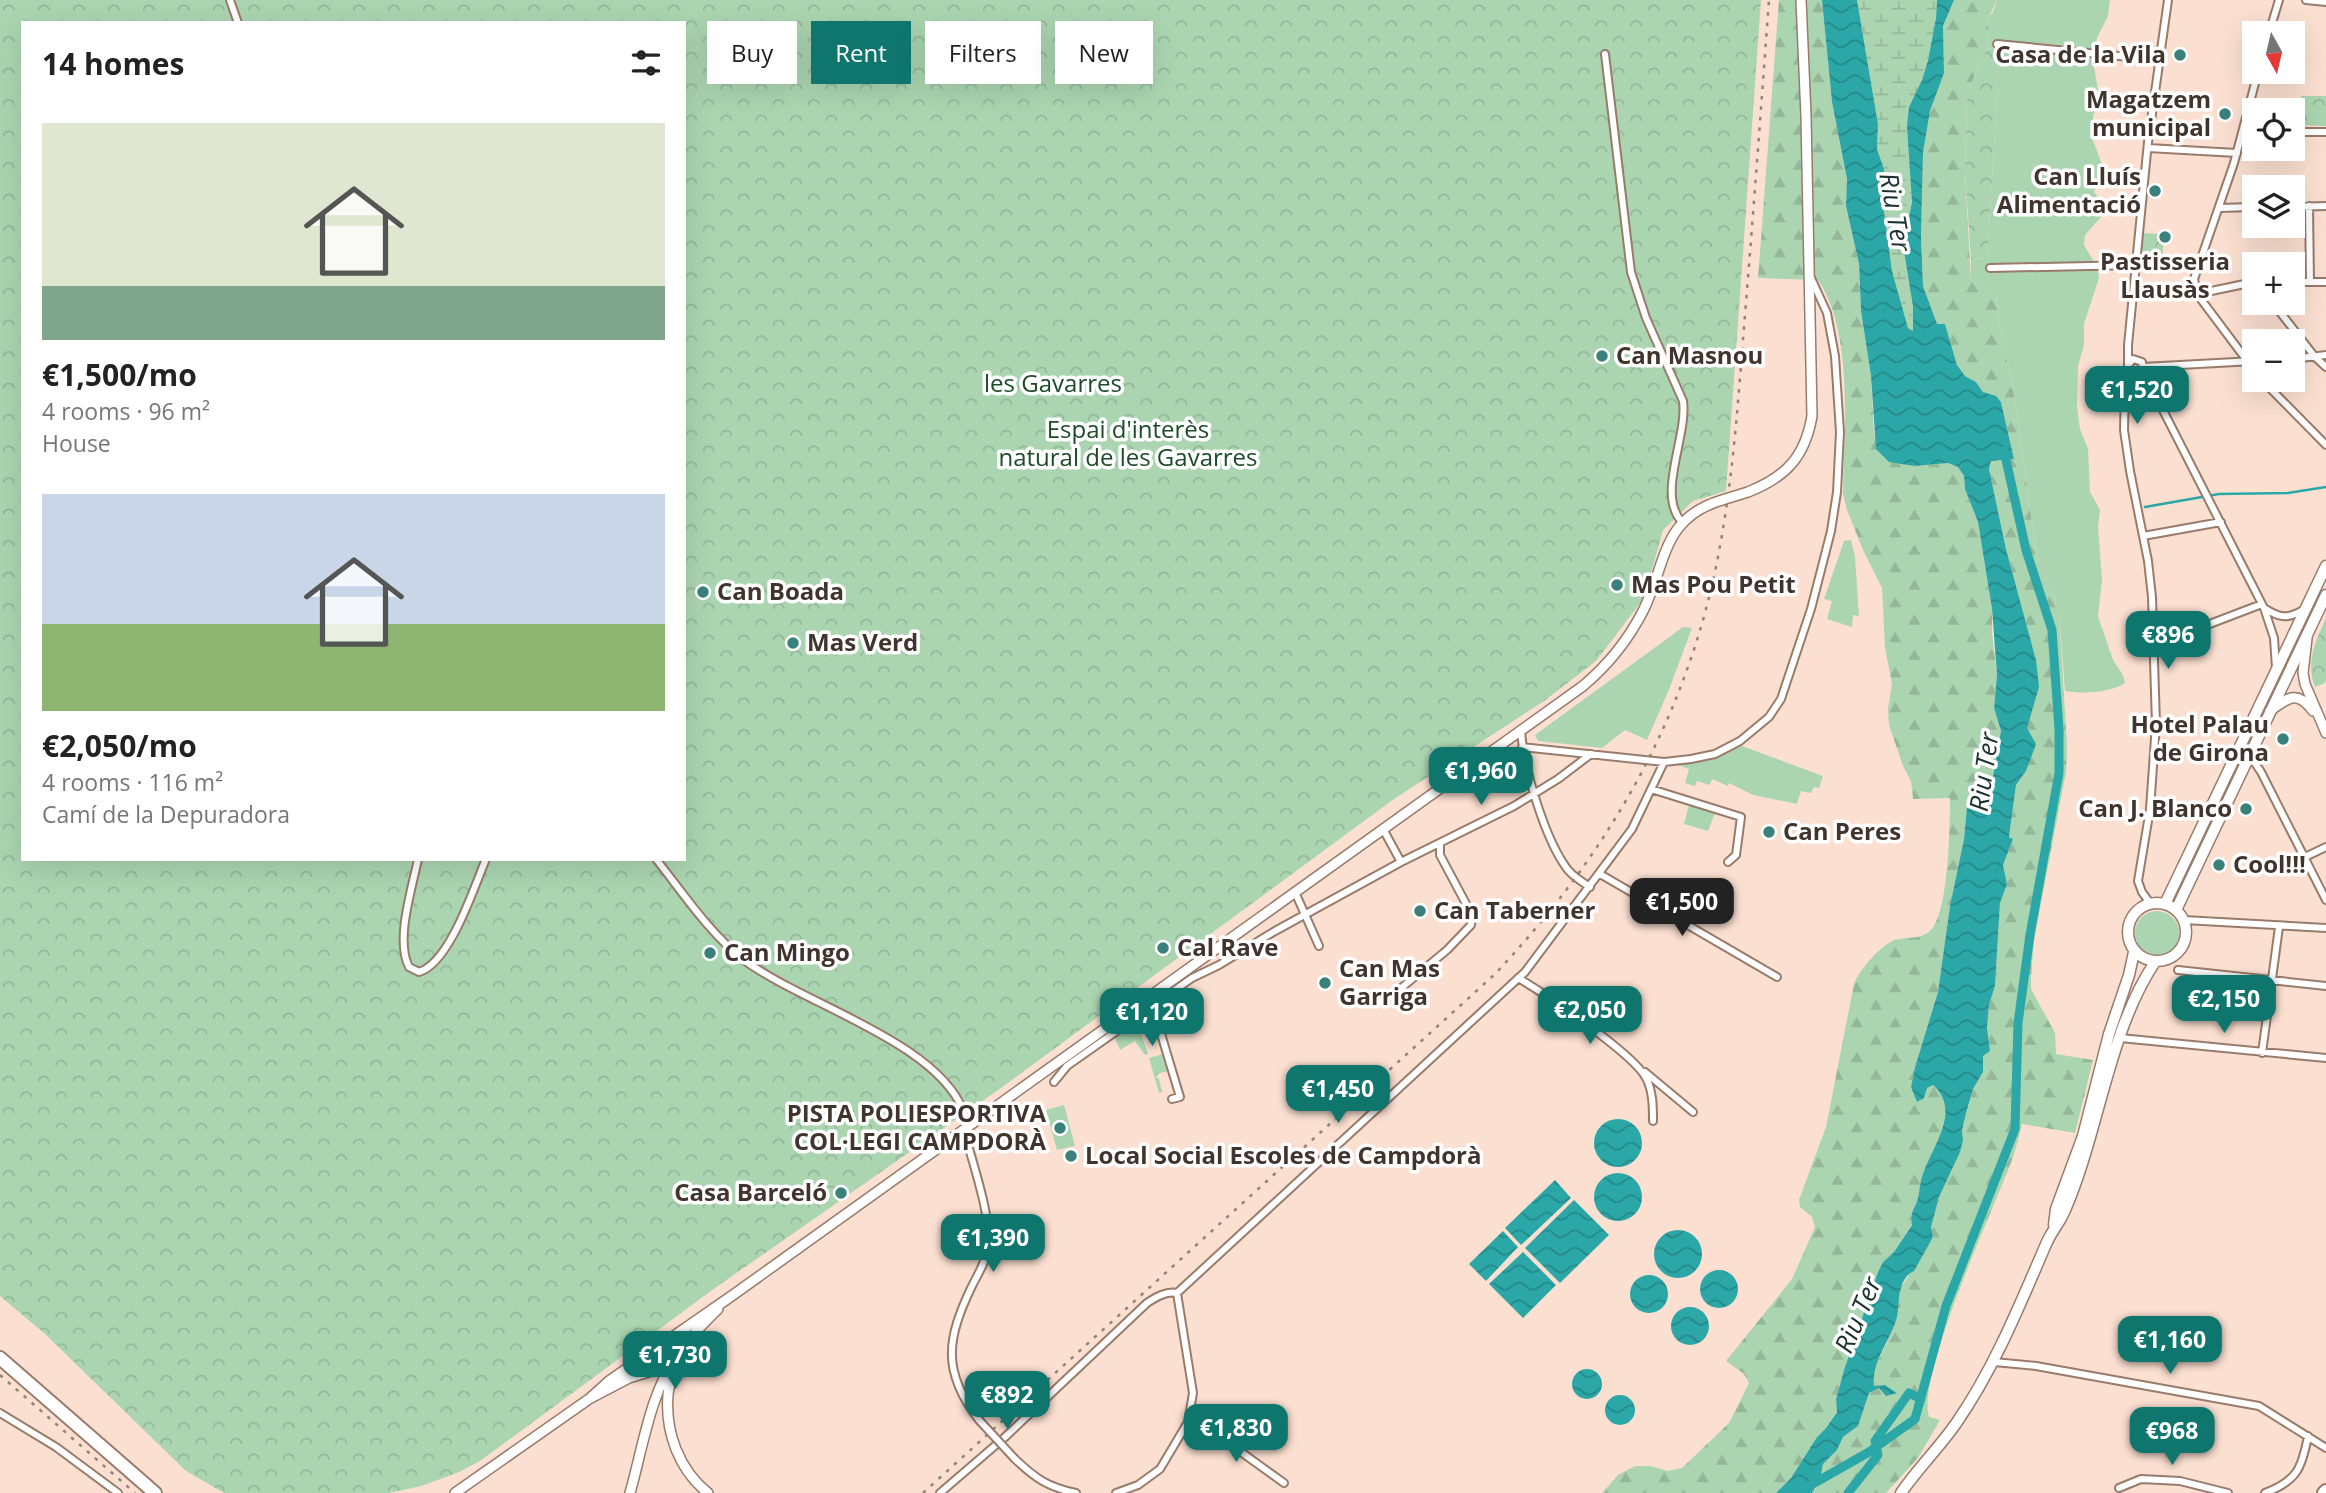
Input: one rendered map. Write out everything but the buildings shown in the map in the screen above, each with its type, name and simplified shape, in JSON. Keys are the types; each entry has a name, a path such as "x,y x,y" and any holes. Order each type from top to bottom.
{"highway":[{"path":"0,1358 155,1493"}],"main road":[{"path":"2165,904 2326,566"},
{"path":"2176,910 2326,595"},
{"path":"2150,903 2165,904 2176,910 2184,920 2186,935 2182,948 2170,959 2155,962 2143,959 2127,939 2129,921 2135,911 2150,903"},
{"path":"2053,1229 2056,1209 2082,1136 2134,951"},
{"path":"1901,1492 1958,1421 1994,1362 2053,1229 2064,1212 2120,1038 2142,981 2155,962"}],"street":[{"path":"230,0 237,21"},
{"path":"455,1493 1583,686 1616,652 1642,612 1668,542 1682,522 1703,507 1772,482 1788,468 1801,451 1808,435 1812,406 1801,0"},
{"path":"2131,373 2128,365 2136,265 2148,148 2168,0"},
{"path":"2273,21 2279,0"},
{"path":"2306,0 2326,2"},
{"path":"1997,44 2160,60"},
{"path":"1605,54 1631,272 1646,318 1683,401 1685,416 1673,475 1671,501 1674,514 1682,522"},
{"path":"2242,351 2197,294 2194,279 2247,131 2256,84"},
{"path":"2305,132 2326,132"},
{"path":"2148,148 2237,153"},
{"path":"2305,206 2326,206"},
{"path":"2309,206 2310,282"},
{"path":"2219,208 2242,207"},
{"path":"1990,268 2136,265"},
{"path":"1522,747 1664,762 1691,759 1720,752 1748,735 1769,717 1782,697 1811,609 1831,531 1837,492 1839,395 1827,313 1810,274"},
{"path":"2305,282 2326,282"},
{"path":"2197,294 2242,285"},
{"path":"2282,315 2326,367"},
{"path":"2305,358 2326,355"},
{"path":"2128,365 2130,360 2138,359 2263,606 2274,638 2276,670"},
{"path":"2150,903 2138,881 2150,809 2156,724 2153,623 2148,561 2130,471 2123,408 2126,380 2131,373 2142,370 2242,363"},
{"path":"2274,392 2326,445"},
{"path":"2143,536 2221,522"},
{"path":"2263,606 2283,618 2306,608"},
{"path":"2153,623 2181,621 2207,625 2263,606"},
{"path":"2308,634 2303,673 2318,718"},
{"path":"2269,711 2286,699 2298,698 2306,702 2326,733"},
{"path":"1521,731 1522,747 1535,793 1554,844 1570,872 1590,887"},
{"path":"1054,1082 1067,1066 1192,978 1401,862 1535,793 1591,754"},
{"path":"2249,754 2262,772 2326,900"},
{"path":"940,1493 1147,1303 1172,1292 1177,1293 1518,978 1632,829 1664,762"},
{"path":"1651,789 1741,817 1736,855 1728,862"},
{"path":"1383,829 1401,862"},
{"path":"1388,999 1447,950 1471,926 1472,915 1440,855 1440,844"},
{"path":"2305,857 2326,847"},
{"path":"418,861 407,908 404,946 408,967 419,972 427,969 448,944 485,861"},
{"path":"658,861 716,933 745,961 811,1000 863,1024 931,1069 947,1084 963,1109 968,1127 967,1141 988,1231 988,1248 956,1321 951,1340 951,1360 956,1380 967,1405 1015,1460 1037,1479 1057,1489 1076,1493"},
{"path":"1600,874 1777,977"},
{"path":"1295,892 1320,946"},
{"path":"2184,920 2326,929"},
{"path":"2262,1053 2279,927"},
{"path":"2178,970 2326,986"},
{"path":"1518,978 1561,1007 1693,1111"},
{"path":"1152,1004 1180,1097 1172,1099"},
{"path":"2120,1038 2326,1058"},
{"path":"1638,1066 1650,1086 1653,1121"},
{"path":"1116,1493 1138,1485 1160,1469 1188,1422 1193,1393 1177,1293"},
{"path":"630,1493 651,1415 667,1371 691,1337 733,1295"},
{"path":"661,1345 669,1348 675,1358 668,1402 670,1434 687,1471 708,1493"},
{"path":"648,1354 650,1367 655,1370"},
{"path":"1994,1362 2036,1366 2259,1406 2326,1448"},
{"path":"589,1399 629,1378 655,1370 667,1371"},
{"path":"0,1413 56,1447 118,1493"},
{"path":"1188,1422 1200,1417 1209,1422 1241,1452 1284,1483"},
{"path":"2265,1493 2283,1486 2303,1464 2308,1436"},
{"path":"2119,1488 2141,1479 2180,1481 2228,1493"}],"green space":[{"name":"Espai d'interès natural de les Gavarres","path":"0,0 1761,0 1726,491 1693,501 1663,530 1644,598 1596,661 1544,701 1394,799 1001,1088 715,1288 480,1461 421,1486 389,1493 224,1493 186,1471 45,1334 0,1296"},
{"path":"1779,0 1822,0 1832,102 1847,179 1846,206 1859,264 1861,311 1871,376 1874,433 1915,466 1948,463 1958,467 1964,476 1965,489 1978,522 1992,609 1997,675 1994,708 2001,731 1992,782 1972,796 1967,807 1938,992 1911,1087 1915,1094 1924,1098 1926,1088 1933,1085 1941,1095 1945,1105 1943,1127 1923,1174 1912,1214 1912,1224 1878,1272 1844,1370 1836,1399 1837,1411 1791,1478 1776,1493 1602,1493 1618,1475 1635,1466 1650,1466 1668,1471 1682,1468 1729,1423 1749,1383 1744,1374 1726,1361 1792,1279 1815,1227 1812,1217 1800,1207 1799,1200 1826,1127 1854,984 1866,964 1886,945 1898,939 1919,937 1930,931 1941,907 1945,888 1950,798 1913,799 1911,781 1889,725 1888,709 1892,684 1885,648 1882,588 1863,550 1843,494 1844,383 1837,327 1818,280 1758,278"},
{"path":"1857,0 1937,0 1928,59 1922,80 1909,107 1912,202 1903,245 1913,307 1913,332 1908,328 1892,271 1883,204 1884,169 1877,149 1878,124"},
{"path":"1954,0 1997,0 1989,17 1987,48 1967,93 1965,173 1971,281 1996,295 2013,388 2037,557 2059,612 2067,746 2066,772 2034,940 2031,989 2055,1033 2056,1054 2093,1060 2075,1133 2022,1124 2012,1160 1945,1330 1928,1396 1929,1417 1940,1420 1918,1458 1886,1493 1812,1493 1818,1486 1823,1464 1837,1450 1843,1437 1858,1426 1869,1393 1879,1388 1896,1393 1873,1386 1872,1373 1897,1315 1900,1289 1933,1237 1931,1227 1943,1184 1952,1170 1963,1140 1962,1130 1973,1089 1983,1072 1983,1056 1990,1051 1987,1028 1989,1005 1995,986 2000,903 2007,884 2003,865 2013,839 2009,837 2016,785 2026,771 2027,728 2036,660 2006,549 1989,469 1991,461 2014,459 2001,402 1983,392 1957,365 1945,324 1937,324 1923,286 1923,153 1930,111 1944,73 1943,26"},
{"path":"1997,0 2110,0 2108,16 2097,38 2094,67 2099,96 2093,117 2093,140 2104,170 2094,192 2102,202 2104,210 2085,235 2084,245 2098,269 2099,278 2084,324 2084,345 2078,366 2077,407 2080,429 2088,449 2090,492 2100,510 2098,526 2102,580 2098,616 2113,660 2125,683 2104,691 2065,691 2059,612 2037,557 2013,388 1996,295 1971,281 1971,259 1987,258 2000,49 1987,48 1989,17"},
{"path":"1987,48 2000,49 1987,258 1971,259 1965,173 1967,93"},
{"path":"2326,96 2326,126 2305,125 2305,98 2300,98"},
{"path":"2139,233 2163,234 2163,253 2172,263 2135,274"},
{"path":"1851,540 1855,557 1859,616 1853,615 1852,627 1827,619 1832,601 1824,599 1844,541"},
{"path":"2326,618 2326,679 2325,683 2315,687 2311,660"},
{"path":"1683,627 1692,628 1647,740 1625,730 1602,748 1538,741 1535,735"},
{"path":"1742,746 1823,776 1819,788 1814,787 1811,793 1801,791 1797,804 1753,795 1729,783 1728,786 1712,779 1710,785 1697,781 1695,786 1685,783 1689,769 1678,765 1679,763 1706,760"},
{"path":"1689,805 1715,813 1708,831 1684,824"},
{"path":"2157,911 2166,912 2173,917 2178,924 2178,942 2173,949 2166,954 2157,955 2148,954 2141,949 2136,942 2135,933 2136,924 2141,917 2148,912"},
{"path":"1137,1021 1148,1054 1145,1055 1135,1041 1120,1050 1115,1038"},
{"path":"1166,1055 1172,1070 1156,1077 1162,1092 1159,1093 1149,1058"},
{"name":"PISTA POLIESPORTIVA COL·LEGI CAMPDORÀ","path":"1064,1105 1075,1146 1057,1150 1046,1110"}],"water":[{"path":"1822,0 1857,0 1878,124 1877,149 1884,169 1883,204 1892,271 1908,328 1913,331 1913,307 1903,245 1912,202 1907,126 1909,107 1928,60 1937,0 1954,0 1943,26 1944,73 1930,111 1923,153 1923,286 1937,324 1945,324 1957,365 1983,392 1996,396 2001,402 2014,459 1991,461 1989,469 2006,549 2036,660 2039,687 2027,728 2036,744 2026,771 2016,785 2009,837 2013,839 2003,865 2007,884 2000,903 1995,986 1989,1005 1987,1028 1990,1051 1983,1056 1983,1072 1973,1089 1962,1130 1960,1152 1939,1197 1931,1227 1933,1237 1914,1271 1903,1283 1897,1317 1875,1368 1874,1386 1885,1385 1897,1393 1886,1396 1879,1388 1869,1393 1858,1426 1843,1437 1837,1450 1823,1464 1820,1480 1812,1493 1776,1493 1791,1478 1817,1437 1837,1412 1836,1399 1844,1370 1878,1272 1912,1225 1912,1214 1923,1174 1943,1127 1945,1105 1933,1085 1927,1088 1924,1098 1917,1102 1911,1087 1938,992 1967,807 1972,796 1992,782 2001,731 1994,708 1997,675 1992,609 1978,522 1965,489 1964,476 1958,467 1948,463 1915,466 1889,462 1876,449 1871,376 1861,311 1859,264 1846,206 1847,179 1832,102"},
{"path":"1618,1119 1635,1126 1642,1143 1635,1160 1618,1167 1601,1160 1594,1143 1601,1126"},
{"path":"1618,1173 1635,1180 1642,1197 1635,1214 1618,1221 1601,1214 1594,1197 1601,1180"},
{"path":"1555,1180 1571,1198 1521,1245 1505,1228"},
{"path":"1574,1200 1609,1235 1560,1283 1525,1248"},
{"path":"1678,1230 1695,1237 1702,1254 1695,1271 1678,1278 1661,1271 1654,1254 1661,1237"},
{"path":"1503,1231 1518,1247 1486,1281 1469,1264"},
{"path":"1523,1252 1556,1285 1523,1318 1489,1284"},
{"path":"1719,1270 1733,1275 1738,1289 1733,1303 1719,1308 1705,1303 1700,1289 1705,1275"},
{"path":"1649,1275 1662,1281 1668,1294 1662,1307 1649,1313 1636,1307 1630,1294 1636,1281"},
{"path":"1690,1307 1704,1312 1709,1326 1704,1340 1690,1345 1676,1340 1671,1326 1676,1312"},
{"path":"1587,1369 1598,1373 1602,1384 1598,1395 1587,1399 1576,1395 1572,1384 1576,1373"},
{"path":"1620,1395 1631,1399 1635,1410 1631,1421 1620,1425 1609,1421 1605,1410 1609,1399"}],"waterway":[{"path":"1797,1493 1869,1452 1915,1419 1946,1306 2015,1129 2018,1023 2030,935 2059,773 2059,729 2052,630 2026,550 2004,451"},
{"path":"2145,507 2219,494 2288,493 2326,487"},
{"path":"1848,1493 1878,1455 1875,1441 1909,1393 1921,1399"}],"railway":[{"path":"923,1493 1494,975 1555,905 1632,791 1672,708 1689,664 1713,581 1721,540 1737,412 1769,0"},
{"path":"0,1375 135,1493"}],"place":[{"name":"Casa de la Vila","path":"2180,55"},
{"name":"Magatzem municipal","path":"2225,114"},
{"name":"Can Lluís Alimentació","path":"2155,191"},
{"name":"Pastisseria Llausàs","path":"2165,237"},
{"name":"Can Masnou","path":"1602,356"},
{"name":"Mas Pou Petit","path":"1617,585"},
{"name":"Can Boada","path":"703,592"},
{"name":"Mas Verd","path":"793,643"},
{"name":"Hotel Palau de Girona","path":"2283,739"},
{"name":"Can J. Blanco","path":"2246,809"},
{"name":"Can Peres","path":"1769,832"},
{"name":"Cool!!!","path":"2219,865"},
{"name":"Can Taberner","path":"1420,911"},
{"name":"Cal Rave","path":"1163,948"},
{"name":"Can Mingo","path":"710,953"},
{"name":"Can Mas Garriga","path":"1325,983"},
{"name":"PISTA POLIESPORTIVA COL·LEGI CAMPDORÀ","path":"1060,1128"},
{"name":"Local Social Escoles de Campdorà","path":"1071,1156"},
{"name":"Casa Barceló","path":"841,1193"}],"water label":[{"name":"Riu Ter","path":"1895,212"},
{"name":"Riu Ter","path":"1984,772"},
{"name":"Riu Ter","path":"1858,1315"}],"park label":[{"name":"les Gavarres","path":"1053,384"}]}
